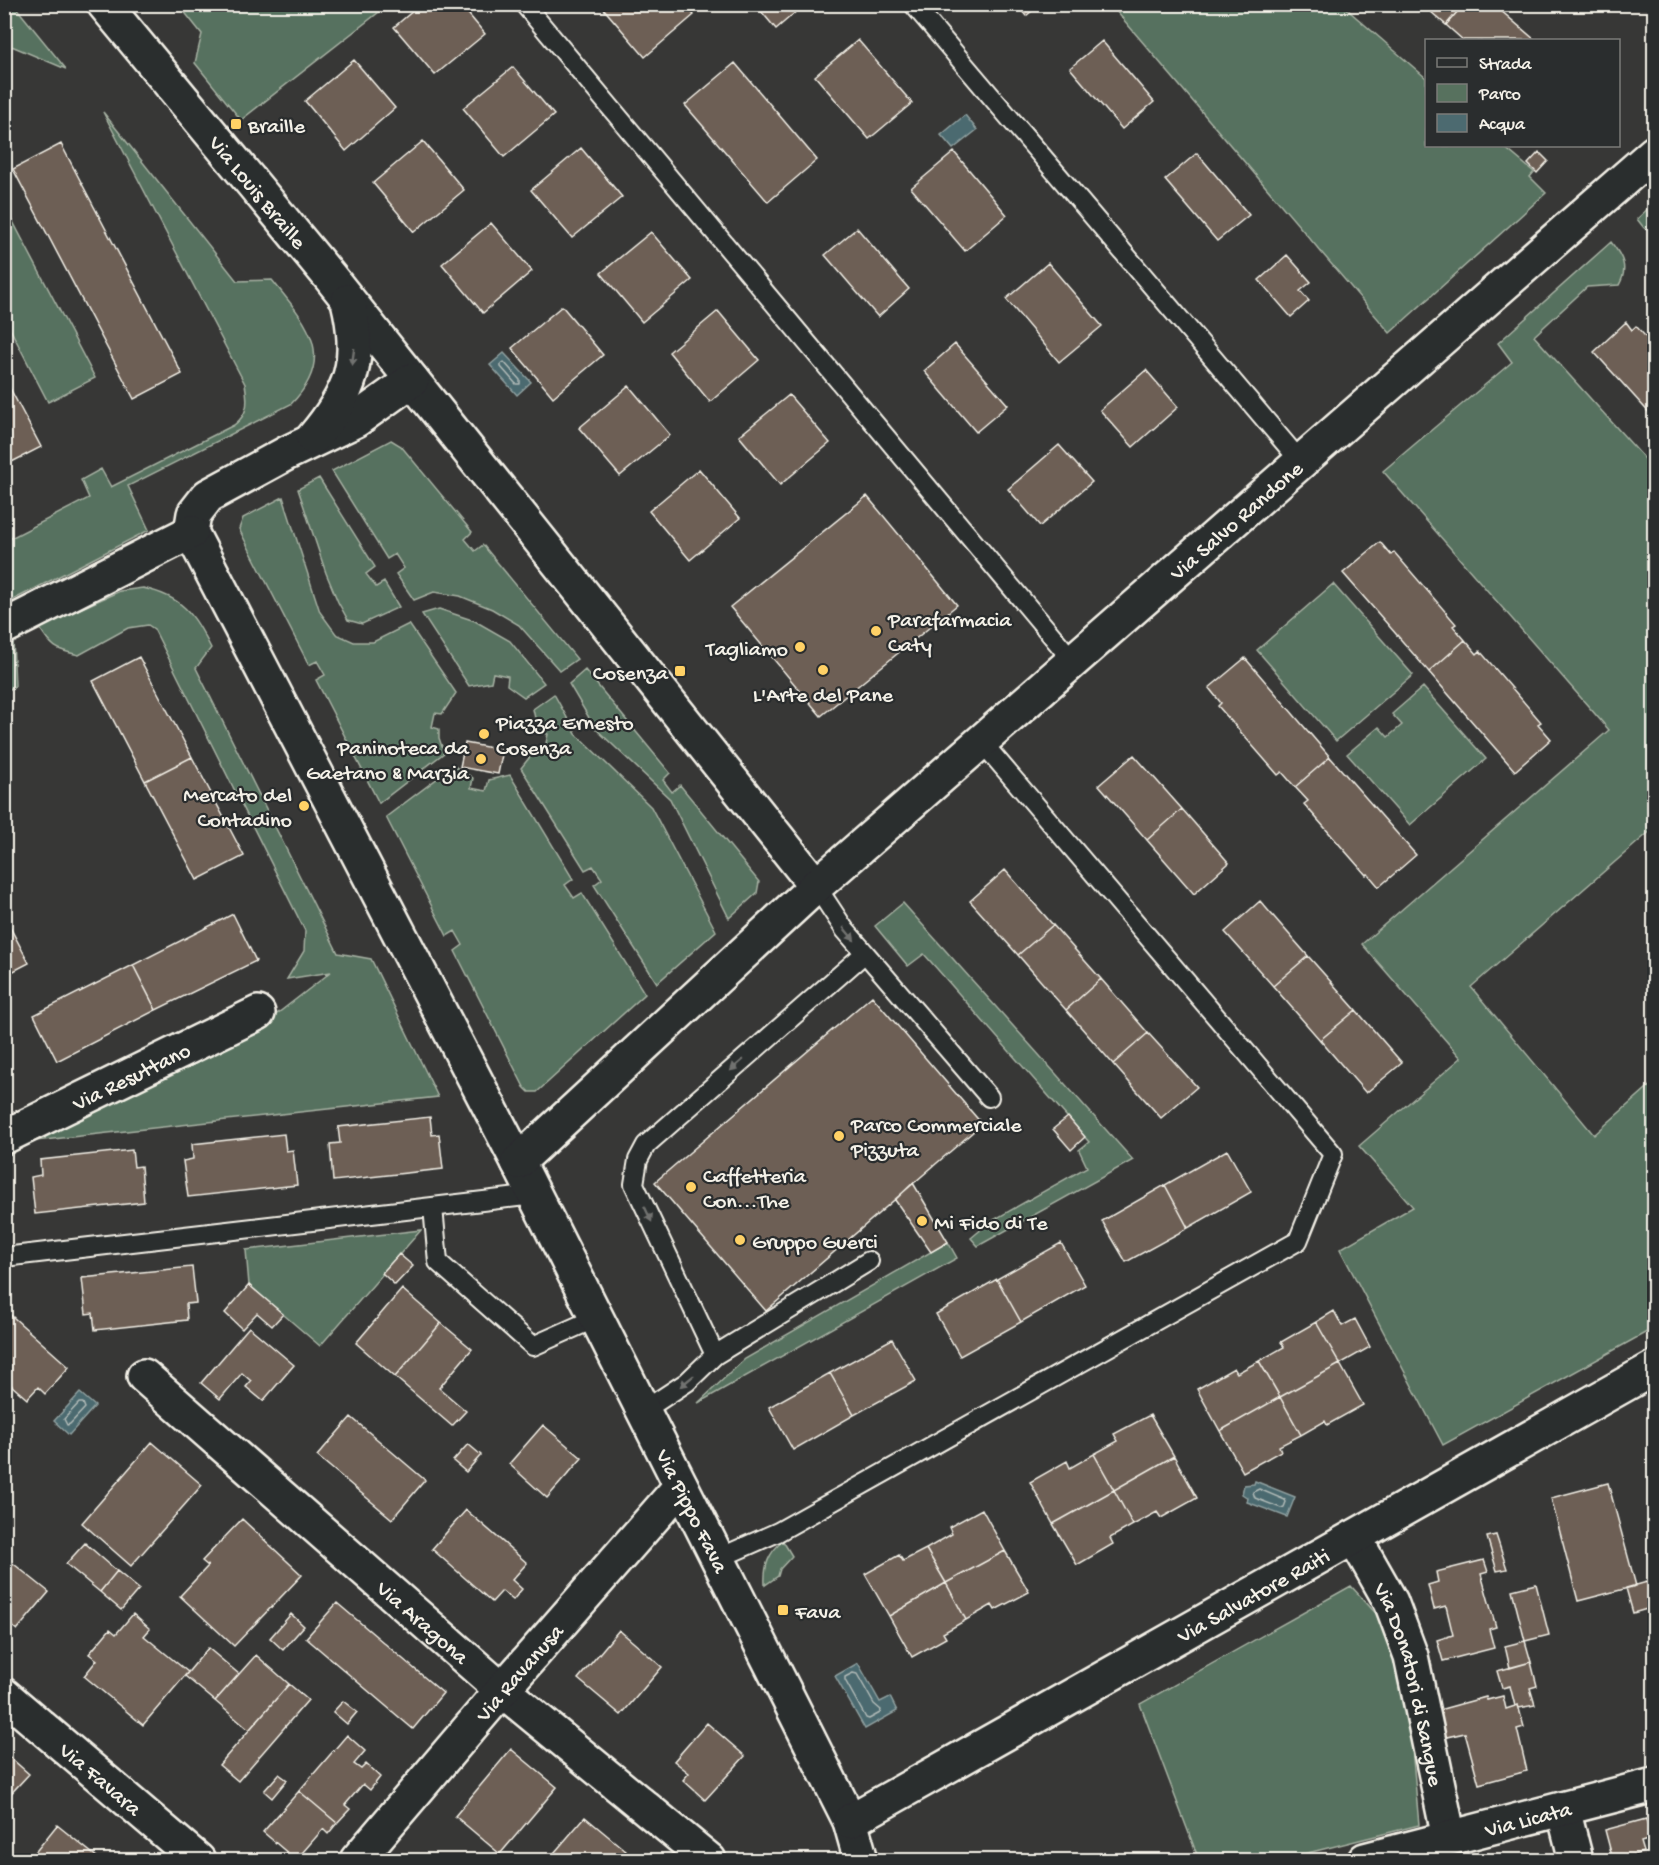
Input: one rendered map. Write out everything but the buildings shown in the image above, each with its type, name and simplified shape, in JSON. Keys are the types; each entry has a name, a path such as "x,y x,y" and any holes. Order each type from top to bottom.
{"street":[{"name":"Via Louis Braille","path":"104,4 348,300 816,886"},
{"name":"Via Salvo Randone","path":"518,1162 816,886 1654,153"},
{"path":"310,442 330,417 350,378 355,352 354,325 348,300"},
{"path":"4,627 191,532 194,514 208,496 356,420 412,380"},
{"name":"Via Pippo Fava","path":"191,532 518,1162 849,1821 861,1860"},
{"name":"Via Resuttano","path":"4,1137 258,1013"},
{"name":"Via Salvatore Raiti","path":"849,1821 1654,1368"},
{"name":"Via Aragona","path":"144,1376 502,1690 709,1860"},
{"name":"Via Ravanusa","path":"357,1860 681,1486"},
{"name":"Via Donatori di Sangue","path":"1354,1537 1391,1602 1412,1656 1449,1838"},
{"name":"Via Favara","path":"4,1695 198,1860"},
{"name":"Via Licata","path":"1365,1860 1654,1785"},
{"path":"1563,1809 1576,1860"}],"lane":[{"path":"524,4 1073,661"},
{"path":"913,4 1301,462"},
{"path":"717,1559 778,1532 1298,1241 1334,1154 981,741"},
{"path":"816,886 845,930 989,1097"},
{"path":"715,1355 634,1184 638,1160 646,1145 865,952"},
{"path":"4,1257 534,1195"},
{"path":"433,1207 438,1262 533,1346 596,1318"},
{"path":"643,1411 687,1382 715,1355 869,1261"}],"green space":[{"path":"5,4 14,5 66,69 5,45"},
{"path":"179,5 388,5 241,120 195,63 202,34"},
{"path":"1111,5 1342,5 1425,77 1425,147 1504,147 1534,172 1530,177 1546,193 1390,333"},
{"path":"103,112 237,281 272,280 296,310 312,340 315,355 313,370 305,387 291,404 128,486 149,530 5,604 5,541 89,498 81,480 101,469 111,487 234,425 245,412 246,407 245,384"},
{"path":"1654,203 1654,233 1644,228 1637,219"},
{"path":"9,214 95,378 48,402 5,319 4,216"},
{"path":"1611,242 1623,262 1624,273 1619,285 1587,287 1534,336 1654,469 1654,828 1471,987 1594,1135 1654,1082 1654,1328 1443,1445 1340,1249 1413,1207 1359,1146 1461,1058 1362,944 1609,730 1383,471 1512,362 1498,343"},
{"path":"391,440 401,446 472,532 465,539 475,551 483,545 577,659 560,671 519,625 492,609 460,596 434,592 414,600 396,574 404,568 395,554 387,559 332,471"},
{"path":"319,478 375,567 366,574 376,587 384,582 399,607 362,624 348,620 338,602 298,489"},
{"path":"283,497 320,612 336,634 354,642 373,642 409,624 456,693 442,714 435,713 432,727 439,729 439,738 444,753 379,803 316,680 325,675 317,661 309,665 239,529 243,518"},
{"path":"1333,584 1413,675 1336,741 1257,650"},
{"path":"143,588 168,596 177,602 185,608 198,625 211,648 196,668 338,953 371,959 438,1097 35,1141 5,1157 5,1151 269,1020 331,972 287,979 304,951 305,931 154,629 148,625 128,628 79,655 55,647 39,627 120,591"},
{"path":"439,609 475,621 510,641 544,683 524,697 507,685 508,676 493,673 491,682 469,686 422,614"},
{"path":"13,640 15,686 5,692 5,645"},
{"path":"585,670 670,773 663,780 672,792 680,785 759,882 757,893 729,918 670,799 595,728 569,684"},
{"path":"1423,687 1486,759 1410,825 1347,754 1379,727 1388,737 1402,725 1392,714"},
{"path":"554,694 576,734 651,807 716,931 657,983 594,885 602,879 593,866 585,870 521,768 535,747 545,748 548,734 538,732 533,709"},
{"path":"454,766 473,778 471,788 486,791 489,780 510,775 573,879 565,885 574,898 582,893 645,994 537,1092 529,1092 524,1087 455,951 463,945 455,931 447,936 386,817"},
{"path":"903,903 1133,1160 978,1246 971,1238 990,1222 1087,1167 1079,1150 1089,1142 924,954 908,966 875,926"},
{"path":"421,1230 320,1346 249,1285 246,1250"},
{"path":"948,1242 957,1258 698,1403 745,1359"},
{"path":"783,1541 792,1556 780,1569 778,1576 765,1585 768,1560"},
{"path":"1351,1586 1381,1619 1404,1660 1419,1825 1280,1860 1199,1860 1140,1704"}],"water":[{"path":"965,115 977,130 953,149 941,135"},
{"path":"504,353 531,382 517,395 490,365"},
{"path":"80,1393 95,1406 69,1435 54,1421"},
{"path":"1255,1481 1295,1497 1287,1517 1247,1502 1248,1498 1242,1494 1244,1485 1254,1484"},
{"path":"858,1663 880,1702 890,1697 897,1711 865,1729 835,1676"}],"place":[{"name":"Braille","path":"236,124"},
{"name":"Parafarmacia Caty","path":"876,631"},
{"name":"Tagliamo","path":"800,647"},
{"name":"L'Arte del Pane","path":"823,670"},
{"name":"Cosenza","path":"680,671"},
{"name":"Piazza Ernesto Cosenza","path":"484,734"},
{"name":"Paninoteca da Gaetano & Marzia","path":"481,759"},
{"name":"Mercato del Contadino","path":"304,806"},
{"name":"Parco Commerciale Pizzuta","path":"839,1136"},
{"name":"Caffetteria Con...The","path":"691,1187"},
{"name":"Mi Fido di Te","path":"922,1221"},
{"name":"Gruppo Guerci","path":"740,1240"},
{"name":"Fava","path":"783,1610"}]}
